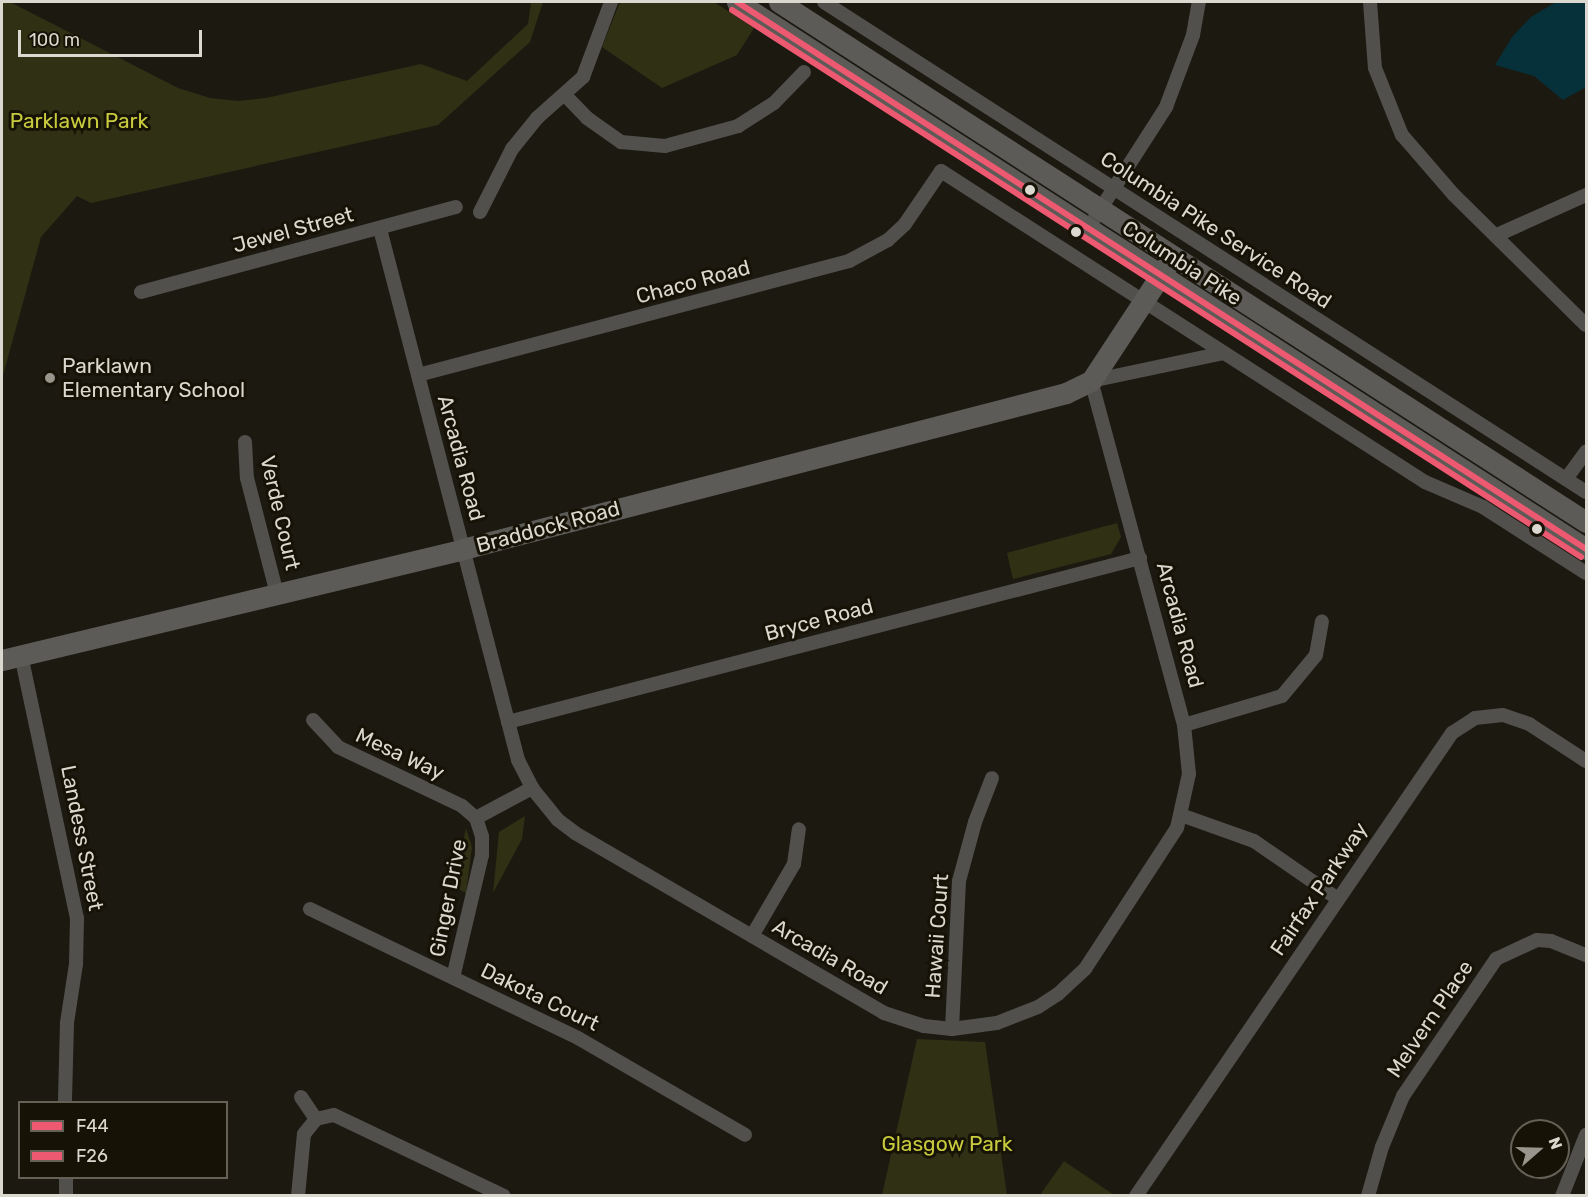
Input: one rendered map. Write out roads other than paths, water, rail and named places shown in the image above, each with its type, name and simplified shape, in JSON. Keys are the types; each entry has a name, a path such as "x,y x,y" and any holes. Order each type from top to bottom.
{"main road":[{"name":"Columbia Pike","path":"737,2 1587,522"},
{"name":"Columbia Pike","path":"779,2 1095,219"},
{"name":"Columbia Pike","path":"1167,265 1587,549"},
{"path":"1091,381 1167,265"},
{"name":"Braddock Road","path":"11,657 464,549 1066,393 1091,381"}],"street":[{"path":"480,212 512,149 537,118 583,77 611,2"},
{"name":"Columbia Pike Service Road","path":"826,2 1576,485"},
{"path":"1095,219 1166,107 1193,35 1199,2"},
{"path":"1370,2 1374,68 1391,116 1419,158 1587,325"},
{"path":"565,95 587,118 621,142 665,146 738,126 774,102 804,72"},
{"name":"Chaco Road","path":"418,375 849,261 888,240 905,224 941,171 1144,302"},
{"path":"1497,235 1587,195"},
{"name":"Jewel Street","path":"141,292 456,207"},
{"name":"Arcadia Road","path":"380,229 518,760 531,788 558,820 575,833 884,1013 924,1026 952,1029 1018,1017 1058,994 1075,980 1149,876 1182,815 1188,774 1184,725 1091,381"},
{"path":"1144,302 1425,482 1490,511 1587,573"},
{"name":"Braddock Road","path":"1091,381 1224,353"},
{"name":"Verde Court","path":"245,442 247,478 277,594"},
{"path":"1549,525 1576,485 1587,452"},
{"name":"Bryce Road","path":"508,722 1140,558"},
{"path":"1184,725 1282,696 1316,655 1322,622"},
{"name":"Landess Street","path":"11,657 77,918 76,964 67,1023 65,1101"},
{"name":"Fairfax Parkway","path":"1136,1196 1447,739 1462,725 1489,715 1517,718 1587,761"},
{"name":"Mesa Way","path":"313,720 338,747 462,806 476,818"},
{"name":"Hawaii Court","path":"952,1029 959,881 975,822 992,778"},
{"name":"Ginger Drive","path":"453,978 482,855 482,836 476,818 531,788"},
{"path":"1182,815 1254,841 1338,899"},
{"path":"752,936 794,864 799,829"},
{"name":"Dakota Court","path":"310,909 630,1066 745,1135"},
{"name":"Melvern Place","path":"1368,1196 1382,1147 1403,1096 1497,959 1537,940 1551,941 1587,955"},
{"path":"301,1097 316,1119"},
{"path":"298,1196 304,1134 316,1119 334,1115 504,1196"},
{"path":"1562,1196 1587,1135"},
{"path":"66,1179 66,1196"}],"water":[{"path":"1556,2 1586,2 1586,87 1563,100 1534,76 1495,65 1512,37 1531,17"}],"place":[{"name":"Parklawn Elementary School","path":"50,378"}],"park label":[{"name":"Parklawn Park","path":"79,121"},
{"name":"Glasgow Park","path":"947,1144"}]}
